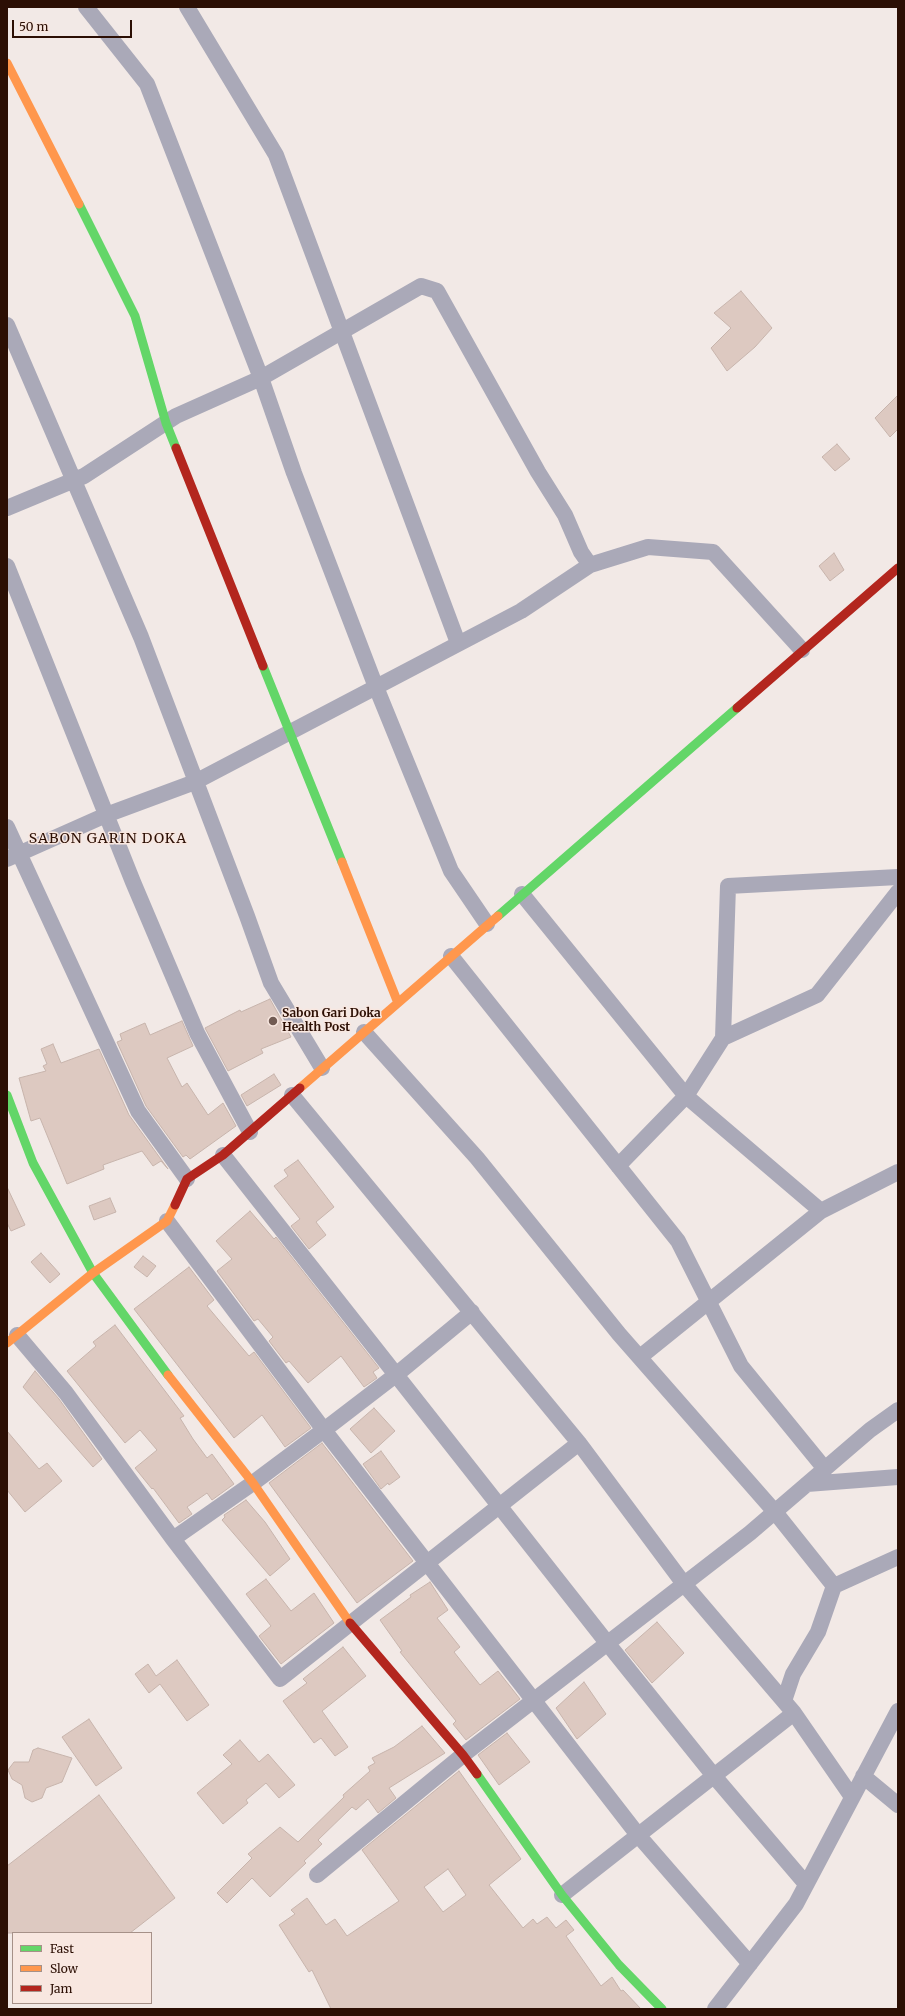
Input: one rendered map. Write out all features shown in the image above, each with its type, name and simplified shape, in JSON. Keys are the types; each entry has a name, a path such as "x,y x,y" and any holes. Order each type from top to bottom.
{"main road":[{"path":"7,63 134,316 166,423 398,1003"},
{"path":"12,1339 93,1273 167,1221 187,1179 223,1155 250,1132 487,924 898,568"},
{"path":"7,1095 34,1163 93,1273 150,1352 253,1483 350,1625 463,1755 562,1895 619,1965 662,2009"}],"street":[{"path":"86,7 147,84 261,378 294,473 376,686 450,871 487,924"},
{"path":"187,7 276,155 458,643"},
{"path":"7,508 84,476 176,416 261,378 422,286 438,291 538,472 565,515 581,552 590,565"},
{"path":"7,325 141,637 271,983 322,1068"},
{"path":"12,856 106,815 195,782 521,611 590,565 648,547 713,552 802,650"},
{"path":"7,566 106,815 197,1033 250,1132"},
{"path":"7,827 12,856 138,1111 187,1179"},
{"path":"618,1166 686,1096 723,1038 728,886 898,877"},
{"path":"723,1038 816,995 898,892"},
{"path":"522,894 686,1096 821,1211"},
{"path":"451,956 678,1241 741,1366 825,1469"},
{"path":"364,1032 477,1158 640,1357 775,1512 834,1586"},
{"path":"292,1095 579,1443 684,1584 794,1713 852,1797"},
{"path":"223,1155 397,1374 608,1644 714,1776 806,1884"},
{"path":"640,1357 821,1211 898,1172"},
{"path":"167,1221 324,1430 638,1836 750,1964"},
{"path":"172,1539 253,1483 324,1430 397,1374 472,1312"},
{"path":"12,1339 66,1393 172,1539 280,1679 500,1507 579,1443"},
{"path":"317,1875 463,1755 534,1702 775,1512 870,1430 898,1410"},
{"path":"808,1484 898,1477"},
{"path":"784,1701 793,1674 818,1632 834,1586 898,1557"},
{"path":"715,2009 796,1904 898,1711"},
{"path":"562,1895 794,1713"},
{"path":"863,1776 898,1805"}],"building":[{"path":"741,291 772,328 755,347 727,371 711,348 731,328 714,313"},
{"path":"898,395 898,429 890,437 875,418"},
{"path":"837,444 850,459 835,471 822,457"},
{"path":"834,553 844,570 830,581 819,566"},
{"path":"270,999 291,1037 261,1049 263,1053 228,1071 205,1028 240,1010 241,1012"},
{"path":"182,1021 193,1046 167,1058 182,1087 187,1083 208,1115 223,1103 236,1126 190,1159 186,1155 183,1157 146,1106 117,1042 122,1040 120,1034 145,1023 150,1035"},
{"path":"53,1044 61,1063 99,1049 129,1115 168,1169 161,1161 153,1166 142,1151 103,1165 104,1169 67,1184 40,1118 31,1121 19,1078 46,1071 43,1066 47,1064 41,1049"},
{"path":"274,1074 281,1085 247,1106 241,1095"},
{"path":"298,1160 334,1207 316,1222 326,1235 309,1249 291,1226 300,1219 274,1186 288,1176 284,1170"},
{"path":"7,1187 25,1225 11,1231 7,1223"},
{"path":"110,1198 116,1212 94,1220 89,1206"},
{"path":"250,1211 274,1239 276,1237 379,1368 373,1372 377,1378 364,1387 341,1356 308,1383 289,1361 286,1363 269,1341 273,1337 258,1319 254,1321 217,1271 232,1259 216,1241"},
{"path":"41,1253 60,1274 50,1283 31,1262"},
{"path":"143,1256 156,1266 147,1277 134,1267"},
{"path":"189,1267 214,1300 207,1306 249,1356 254,1352 311,1428 285,1447 262,1415 234,1438 134,1309"},
{"path":"115,1325 184,1416 180,1418 207,1458 212,1454 234,1484 212,1500 207,1493 187,1507 192,1514 179,1523 153,1488 152,1489 135,1468 157,1450 140,1430 125,1443 67,1371 96,1346 93,1342"},
{"path":"35,1371 59,1399 102,1459 93,1467 23,1387"},
{"path":"374,1408 395,1431 371,1453 350,1429"},
{"path":"7,1431 39,1469 47,1463 62,1481 25,1512 7,1490"},
{"path":"322,1443 413,1561 357,1603 269,1483"},
{"path":"381,1451 400,1477 389,1485 388,1483 381,1489 363,1464"},
{"path":"246,1500 265,1522 290,1559 270,1576 222,1520 225,1517 224,1515"},
{"path":"266,1579 291,1611 314,1593 334,1623 281,1664 259,1636 271,1626 246,1594"},
{"path":"430,1582 448,1610 437,1618 460,1647 454,1652 480,1685 498,1671 520,1699 466,1740 453,1724 456,1721 400,1652 402,1651 380,1620 411,1597 410,1595"},
{"path":"657,1622 684,1653 652,1683 625,1650"},
{"path":"343,1647 366,1676 322,1711 348,1747 335,1756 321,1738 314,1743 283,1701 307,1683 303,1679"},
{"path":"177,1660 209,1705 187,1721 160,1684 149,1693 135,1674 148,1664 156,1676"},
{"path":"584,1682 606,1714 577,1739 556,1708"},
{"path":"89,1719 122,1768 96,1786 62,1737"},
{"path":"422,1726 445,1753 389,1788 396,1798 378,1813 368,1799 356,1810 352,1807 318,1840 322,1844 304,1861 306,1863 270,1897 252,1878 227,1903 217,1893 252,1858 248,1854 280,1827 298,1842 344,1797 343,1795 370,1771 368,1767 375,1763 372,1758 394,1747"},
{"path":"507,1733 530,1762 499,1785 478,1755"},
{"path":"240,1740 259,1762 268,1754 295,1785 279,1798 266,1783 246,1800 248,1803 223,1824 197,1793 232,1764 223,1755"},
{"path":"38,1748 72,1758 62,1782 46,1788 42,1798 32,1802 25,1798 22,1785 12,1779 8,1770 14,1762 29,1762 33,1750"},
{"path":"459,1771 521,1859 489,1885 523,1928 533,1919 537,1924 547,1917 556,1928 566,1920 574,1930 566,1936 601,1986 612,1977 621,1991 623,1990 641,2009 331,2009 312,1970 309,1972 279,1925 295,1914 291,1910 307,1898 326,1925 335,1919 347,1936 399,1901 362,1850","holes":["448,1869 466,1895 443,1912 424,1887"]},
{"path":"99,1795 175,1898 131,1932 7,1933 7,1866"}],"traffic: fast":[{"path":"79,204 135,316 166,423 176,448"},
{"path":"263,666 342,862"},
{"path":"498,916 737,708"},
{"path":"7,1095 33,1163 93,1273 168,1375"},
{"path":"477,1774 562,1895 619,1965 662,2009"}],"traffic: slow":[{"path":"7,63 79,204"},
{"path":"342,862 398,1003"},
{"path":"300,1088 498,916"},
{"path":"7,1343 93,1273 167,1221 175,1205"},
{"path":"168,1375 253,1483 350,1623"}],"traffic: jam":[{"path":"176,448 263,666"},
{"path":"737,708 898,568"},
{"path":"175,1205 187,1179 223,1155 300,1088"},
{"path":"350,1623 463,1755 477,1774"}],"place":[{"name":"Sabon Gari Doka Health Post","path":"273,1021"}],"district":[{"name":"SABON GARIN DOKA","path":"108,839"}]}
